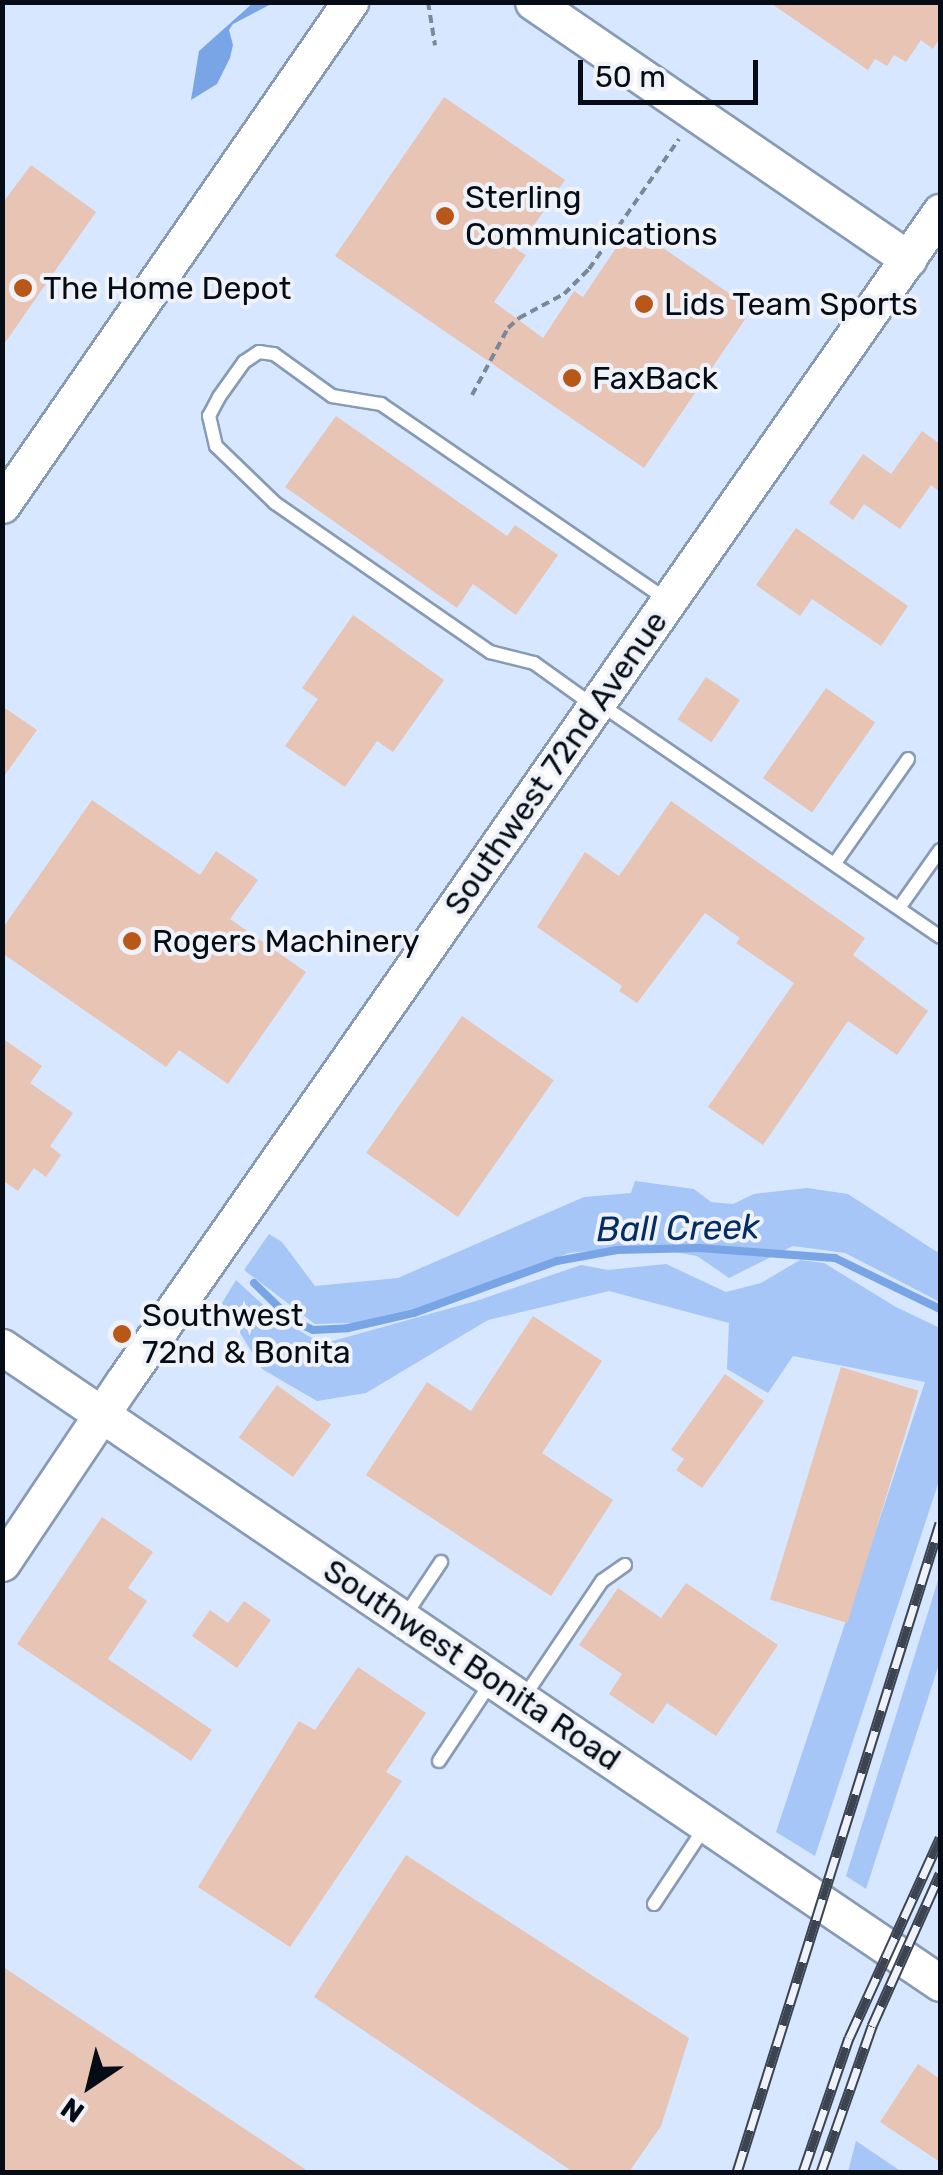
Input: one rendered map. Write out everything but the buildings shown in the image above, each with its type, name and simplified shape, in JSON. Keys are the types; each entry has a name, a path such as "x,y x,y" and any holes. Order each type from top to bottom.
{"main road":[{"path":"2,505 350,2"},
{"path":"533,2 908,259"},
{"name":"Southwest 72nd Avenue","path":"2,1563 940,214"},
{"name":"Southwest Bonita Road","path":"2,1347 940,1982"}],"lane":[{"path":"669,601 381,404 332,396 274,354 259,352 244,362 209,416 216,446 275,502 490,652 534,663 940,937"},
{"path":"835,863 908,759"},
{"path":"900,908 940,850"},
{"path":"403,1618 441,1562"},
{"path":"523,1699 602,1582 624,1565"},
{"path":"439,1761 493,1679"},
{"path":"654,1904 707,1825"}],"path":[{"path":"428,2 435,44"},
{"path":"472,395 508,328 518,318 564,294 589,269 696,114"}],"shaded area":[{"path":"254,2 273,3 233,24 229,30 233,45 230,58 217,84 191,100 199,51"},
{"path":"635,1181 694,1189 711,1202 733,1204 754,1194 807,1188 848,1194 937,1252 940,1248 940,1302 845,1253 793,1246 729,1278 697,1256 639,1246 569,1253 425,1306 353,1323 315,1324 244,1270 269,1234 282,1242 315,1286 398,1278 584,1197 631,1193"},
{"path":"800,1260 824,1263 896,1307 940,1328 940,1478 815,1856 776,1832 925,1382 793,1356 768,1393 727,1369 729,1323 609,1291 488,1320 366,1393 317,1401 262,1369 222,1303 236,1280 275,1316 322,1344 476,1301 581,1265 608,1270 666,1264 726,1292 761,1283"},
{"path":"940,1574 940,1661 866,1889 846,1876"},
{"path":"856,2141 902,2172 848,2172"}],"waterway":[{"name":"Ball Creek","path":"254,1283 293,1321 313,1330 348,1328 414,1313 557,1261 617,1250 699,1248 835,1258 940,1309"}],"railway":[{"path":"737,2172 940,1523"},
{"path":"803,2172 849,2038 940,1838"},
{"path":"821,2172 872,2026 940,1874"}],"place":[{"name":"Sterling Communications","path":"445,216"},
{"name":"The Home Depot","path":"23,288"},
{"name":"Lids Team Sports","path":"644,304"},
{"name":"FaxBack","path":"572,378"},
{"name":"Rogers Machinery","path":"132,941"},
{"name":"Southwest 72nd & Bonita","path":"122,1334"}]}
